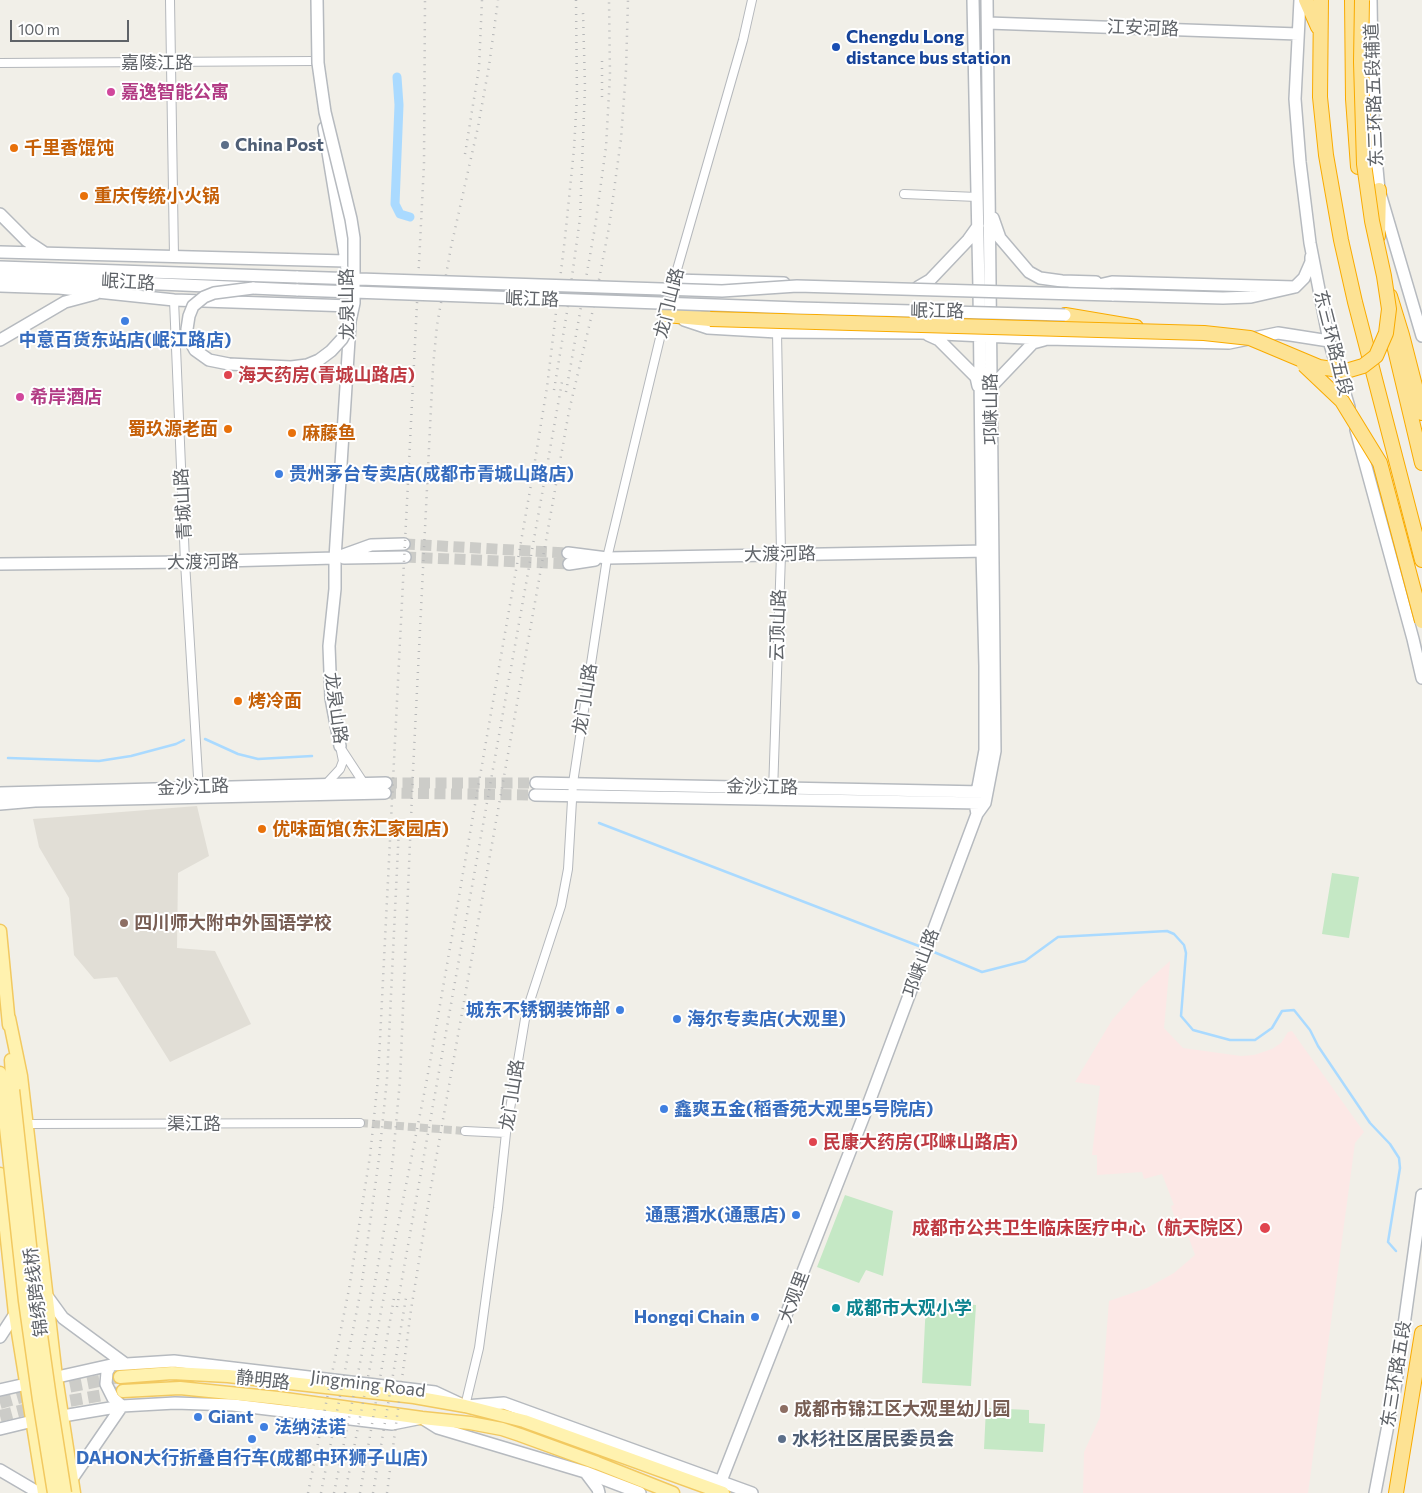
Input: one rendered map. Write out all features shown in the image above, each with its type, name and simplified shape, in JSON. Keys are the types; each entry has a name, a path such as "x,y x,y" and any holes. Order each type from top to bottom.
{"highway":[{"path":"1306,0 1320,32"},
{"name":"东三环路五段","path":"1321,0 1320,96 1326,155 1341,240 1355,302 1422,560"},
{"path":"1352,0 1353,99 1367,230 1402,335 1422,413"},
{"path":"666,315 710,318 1204,333 1250,338 1319,367 1346,371 1363,366 1376,356 1386,333 1388,309 1381,276 1364,164 1361,62 1362,0"},
{"path":"1379,190 1381,276 1422,463"},
{"path":"1065,315 1162,331"},
{"path":"1296,358 1342,401 1380,463 1422,621"},
{"name":"东三环路五段","path":"1396,1493 1422,1334"},
{"path":"1388,1493 1415,1378"}],"main road":[{"path":"0,930 9,1018 21,1076 28,1124 61,1416 74,1493"},
{"path":"8,1090 9,1018"},
{"path":"0,1073 8,1090"},
{"name":"锦绣跨线桥","path":"8,1090 25,1300 54,1493"},
{"name":"锦绣跨线桥","path":"8,1090 36,1300 65,1493"},
{"path":"0,1174 15,1314 44,1493"},
{"name":"静明路","path":"120,1377 172,1373 228,1376 414,1397 465,1406"},
{"name":"静明路","path":"123,1391 180,1388 278,1398 422,1418"},
{"name":"Jingming Road","path":"465,1406 524,1421 722,1487"},
{"name":"Jingming Road","path":"422,1418 470,1423 502,1429 673,1493"}],"street":[{"path":"170,0 174,257"},
{"name":"龙泉山路","path":"312,0 314,61 346,260 351,306 335,558 335,589 329,646 331,698 343,761 340,769 327,783"},
{"path":"253,288 214,293 204,297 193,306 187,329 189,339 195,350 208,360 229,364 282,367 307,365 319,360 331,351 342,339 349,326 354,302 354,238 325,112 318,63 316,0"},
{"name":"龙门山路","path":"465,1406 479,1348 506,1133 526,1013 561,906 568,869 572,789 607,558 674,280 743,40 752,0"},
{"name":"邛崃山路","path":"865,1113 980,801 985,750 987,551 985,336 984,289 978,226 973,0"},
{"name":"邛崃山路","path":"984,289 990,206 987,0"},
{"name":"东三环路五段","path":"1300,0 1295,99 1310,243 1329,341 1358,434 1422,678"},
{"name":"东三环路五段辅道","path":"1371,0 1373,126 1379,190"},
{"name":"江安河路","path":"988,23 1298,34"},
{"name":"嘉陵江路","path":"0,63 314,61"},
{"path":"1379,190 1422,336"},
{"path":"904,194 977,197"},
{"path":"990,206 1000,238 1029,272 1040,278 1062,281 1294,287 1304,278 1311,262 1310,243"},
{"path":"0,214 27,241 45,253"},
{"path":"918,288 930,280 968,240 978,226"},
{"name":"岷江路","path":"0,252 346,260"},
{"name":"岷江路","path":"0,267 722,291 797,286 1233,298 1251,297 1294,287"},
{"name":"岷江路","path":"0,277 798,308 1065,315"},
{"path":"674,280 1077,291 1112,282"},
{"name":"岷江路","path":"0,286 102,292 174,300 351,306"},
{"path":"0,340 65,302 102,292"},
{"name":"青城山路","path":"174,300 199,792"},
{"path":"666,315 708,328 777,332 921,333 1046,339 1229,343 1278,333 1329,341"},
{"name":"云顶山路","path":"773,793 781,554 777,332"},
{"path":"921,333 939,340 985,388 1033,343 1046,339"},
{"name":"大渡河路","path":"0,564 335,558 371,545 404,544"},
{"name":"大渡河路","path":"568,559 987,551"},
{"path":"335,558 405,556"},
{"path":"340,746 363,782"},
{"name":"金沙江路","path":"0,793 199,792 385,788 363,782 327,783 199,792 0,804"},
{"name":"金沙江路","path":"535,789 773,793 980,801"},
{"name":"大观里","path":"722,1487 865,1113"},
{"name":"渠江路","path":"28,1124 360,1123"},
{"path":"465,1131 506,1133"},
{"name":"东三环路五段","path":"1375,1493 1396,1383 1422,1196"},
{"path":"47,1296 63,1318 124,1363"},
{"path":"0,1337 15,1314"},
{"name":"Jingming Road","path":"0,1390 111,1365 174,1361 435,1392 465,1406"},
{"path":"72,1479 122,1406 113,1398 106,1384 107,1372 111,1365"},
{"name":"Jingming Road","path":"0,1429 33,1421 122,1406 175,1403 233,1406 392,1424 422,1418"},
{"path":"422,1418 438,1428 504,1446 585,1472 640,1493"},
{"path":"0,1470 39,1493"},
{"path":"585,1472 599,1493"},
{"path":"722,1487 752,1493"}],"shaded area":[{"name":"四川师大附中外国语学校","path":"197,806 209,856 178,873 177,948 215,951 251,1024 170,1062 117,977 94,979 74,955 69,898 39,847 33,819"},
{"name":"成都市公共卫生临床医疗中心（航天院区）","path":"1170,961 1164,1028 1183,1048 1241,1056 1254,1055 1272,1049 1281,1043 1288,1032 1292,1031 1364,1132 1355,1143 1308,1493 1083,1493 1084,1452 1100,1417 1109,1301 1147,1288 1174,1273 1195,1255 1185,1227 1178,1229 1171,1206 1174,1205 1162,1174 1144,1179 1142,1172 1097,1175 1097,1155 1092,1155 1100,1086 1075,1082 1112,1020 1141,987"}],"green space":[{"path":"1332,873 1359,877 1349,938 1322,934"},
{"path":"845,1195 893,1211 883,1276 866,1270 859,1283 817,1267"},
{"path":"926,1302 976,1305 971,1386 922,1383"},
{"path":"986,1408 1029,1410 1029,1423 1045,1424 1043,1452 984,1449"}],"waterway":[{"path":"397,77 399,105 395,204 400,214 410,217"},
{"path":"205,739 238,754 258,759 312,756"},
{"path":"8,758 99,761 131,756 176,744 184,740"},
{"path":"599,823 924,948"},
{"path":"929,950 982,972 1025,961 1058,937 1167,931 1174,934 1184,945 1186,953 1181,1016 1193,1030 1230,1040 1255,1040 1272,1028 1282,1011 1294,1010 1310,1030 1318,1046 1370,1123 1390,1144 1399,1158 1400,1168 1388,1242 1396,1251"}],"tunnel":[{"path":"404,544 568,553"},
{"path":"405,557 569,564"},
{"path":"386,783 536,783"},
{"path":"385,793 535,795"},
{"path":"360,1123 465,1131"},
{"path":"0,1403 32,1394 120,1377"},
{"path":"0,1416 35,1407 120,1392"}],"railway":[{"path":"308,1493 349,1289 370,1156 378,1079 424,164 425,0"},
{"path":"465,154 479,68 482,0"},
{"path":"334,1493 368,1323 385,1224 400,1080 413,771 433,367 437,325 451,247 478,127 498,0"},
{"path":"345,1493 427,1079 547,387 574,149 577,96 576,0"},
{"path":"566,392 595,227 606,147 610,75 609,0"},
{"path":"387,1493 411,1310 431,1187 569,411 595,301 609,227 621,139 626,70 628,0"},
{"path":"554,390 580,218 585,87 583,12"},
{"path":"602,55 602,97"},
{"path":"397,1307 562,382"},
{"path":"321,1493 361,1289 379,1158 387,1079 399,827"},
{"path":"360,1493 394,1298"},
{"path":"373,1493 406,1298"}],"place":[{"name":"Chengdu Long distance bus station","path":"836,47"},
{"name":"嘉逸智能公寓","path":"111,92"},
{"name":"China Post","path":"225,145"},
{"name":"千里香馄饨","path":"14,148"},
{"name":"重庆传统小火锅","path":"84,196"},
{"name":"中意百货东站店(岷江路店)","path":"125,321"},
{"name":"海天药房(青城山路店)","path":"228,375"},
{"name":"希岸酒店","path":"20,397"},
{"name":"蜀玖源老面","path":"228,429"},
{"name":"麻藤鱼","path":"292,433"},
{"name":"贵州茅台专卖店(成都市青城山路店)","path":"279,474"},
{"name":"烤冷面","path":"238,701"},
{"name":"优味面馆(东汇家园店)","path":"262,829"},
{"name":"四川师大附中外国语学校","path":"124,923"},
{"name":"城东不锈钢装饰部","path":"620,1010"},
{"name":"海尔专卖店(大观里)","path":"677,1019"},
{"name":"鑫爽五金(稻香苑大观里5号院店)","path":"664,1109"},
{"name":"民康大药房(邛崃山路店)","path":"813,1142"},
{"name":"通惠酒水(通惠店)","path":"796,1215"},
{"name":"成都市公共卫生临床医疗中心（航天院区）","path":"1265,1228"},
{"name":"成都市大观小学","path":"836,1308"},
{"name":"Hongqi Chain","path":"755,1317"},
{"name":"成都市锦江区大观里幼儿园","path":"784,1409"},
{"name":"Giant","path":"198,1417"},
{"name":"法纳法诺","path":"264,1427"},
{"name":"DAHON大行折叠自行车(成都中环狮子山店)","path":"252,1439"},
{"name":"水杉社区居民委员会","path":"782,1439"}]}
